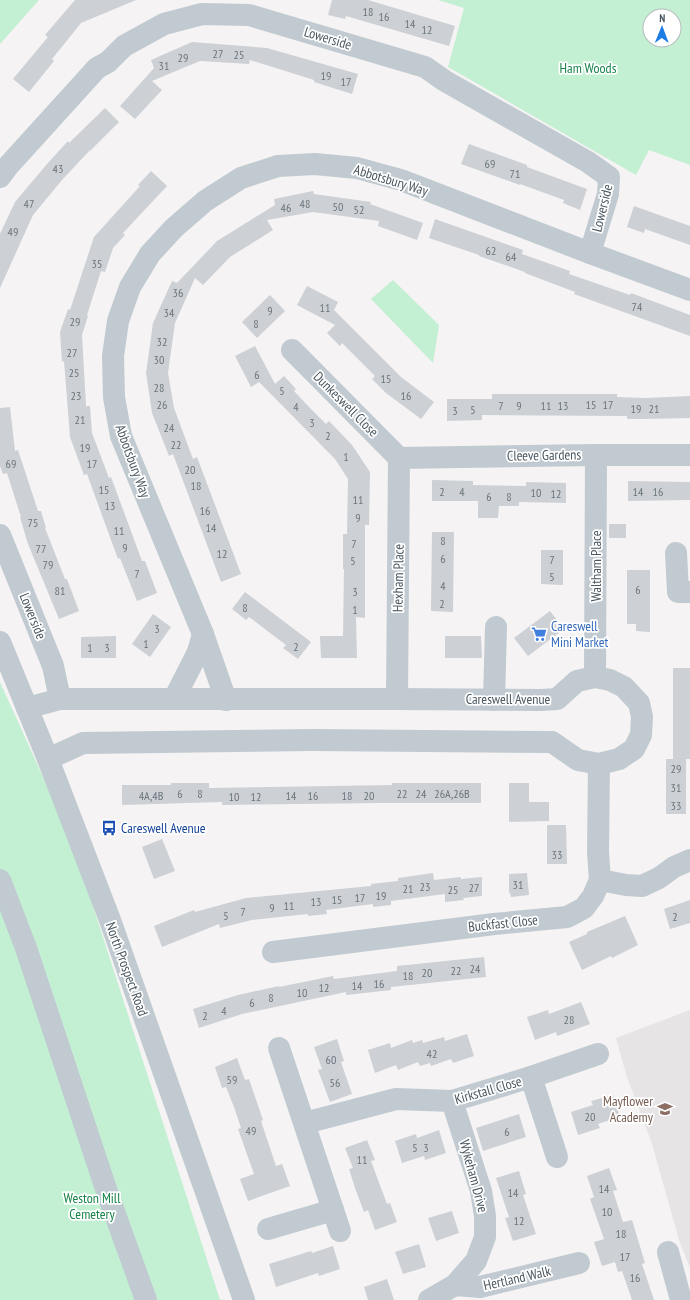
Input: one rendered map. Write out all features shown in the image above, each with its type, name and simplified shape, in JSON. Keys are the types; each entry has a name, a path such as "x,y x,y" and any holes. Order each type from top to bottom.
{"street":[{"name":"Lowerside","path":"0,177 97,68 108,62 124,46 164,24 202,14 249,15 425,67 445,81 588,162 609,178 608,194 590,253"},
{"name":"Abbotsbury Way","path":"226,700 202,634 121,436 114,396 113,356 118,321 130,287 150,254 174,228 205,200 241,178 278,166 315,164 357,168 400,180 690,290"},
{"name":"Dunkeswell Close","path":"292,350 399,458"},
{"name":"Waltham Place","path":"595,676 596,455"},
{"name":"Cleeve Gardens","path":"399,458 690,455"},
{"name":"Hexham Place","path":"397,698 399,458"},
{"name":"Lowerside","path":"0,535 52,666 60,699"},
{"path":"676,553 678,592 690,592"},
{"path":"494,700 496,627"},
{"path":"174,699 198,652 202,634"},
{"name":"North Prospect Road","path":"2,654 27,708 48,759 110,920 244,1300"},
{"path":"48,759 83,743 312,740 552,742 578,760 599,764 619,759 634,749 641,735 642,717 639,703 624,686 595,676"},
{"name":"Careswell Avenue","path":"27,708 60,699 226,700 397,698 541,700 557,699 577,681 595,676"},
{"name":"Buckfast Close","path":"273,952 494,924 567,917 584,908 593,896 600,880 598,852 599,764"},
{"path":"600,880 626,885 642,886 659,878 674,867 690,860"},
{"path":"0,880 26,948 107,1192 146,1300"},
{"path":"279,1048 340,1230"},
{"name":"Kirkstall Close","path":"305,1123 396,1099 452,1101 531,1077 598,1054"},
{"path":"531,1077 557,1157"},
{"name":"Wykeham Drive","path":"429,1300 455,1285 476,1261 485,1237 485,1216 481,1191 452,1101"},
{"path":"268,1229 333,1210"},
{"path":"668,1252 681,1300"},
{"name":"Hertland Walk","path":"455,1285 480,1287 579,1263"}],"shaded area":[{"name":"Mayflower Academy","path":"690,1010 690,1268 679,1240 652,1144 626,1074 616,1038"}],"green space":[{"path":"0,0 39,0 0,44"},
{"name":"Ham Woods","path":"438,0 690,0 690,165 649,150 636,175 448,67 464,8"},
{"path":"393,280 439,325 433,363 371,299"},
{"name":"Weston Mill Cemetery","path":"0,682 72,841 220,1300 0,1300"}],"building":[{"path":"75,0 136,0 81,23 52,59 54,61 29,92 13,79 48,37 45,35"},
{"path":"332,0 368,0 455,26 449,46 346,16 345,19 328,15"},
{"path":"192,42 267,48 358,74 352,94 314,82 314,80 250,60 249,64 200,61 152,81 162,90 135,119 120,106 154,68 151,60"},
{"path":"105,108 119,122 62,180 33,215 0,288 0,234 15,202 68,141 69,143"},
{"path":"469,144 587,189 580,210 563,203 564,200 461,164"},
{"path":"151,171 167,186 123,233 125,235 113,248 105,272 101,271 82,335 86,406 90,406 92,433 109,478 111,477 142,561 145,561 157,593 137,601 120,558 118,559 87,474 84,475 70,437 64,361 62,362 60,332 68,309 70,310 94,237 140,186 138,185"},
{"path":"313,191 314,194 371,202 370,204 423,223 417,240 378,226 379,221 313,212 267,220 273,230 230,257 203,285 195,278 175,323 168,373 174,408 193,459 197,457 241,574 221,582 173,454 169,456 152,413 146,373 153,323 172,281 177,283 217,241 275,205 274,199"},
{"path":"634,206 690,226 690,245 645,229 644,233 627,227"},
{"path":"435,219 523,250 522,254 570,271 569,274 630,295 631,293 690,315 690,336 574,294 575,292 525,272 429,238"},
{"path":"307,286 338,302 334,310 401,377 434,402 421,419 386,393 372,379 375,376 342,343 340,346 327,333 335,325 297,305"},
{"path":"270,295 285,311 257,338 242,322"},
{"path":"255,346 275,384 284,376 296,389 294,391 310,408 326,424 329,421 352,445 370,472 369,525 365,525 365,618 356,617 357,658 321,658 320,636 343,636 343,534 347,534 348,479 335,459 259,382 251,387 235,356"},
{"path":"492,394 617,394 617,397 645,398 690,396 690,418 627,419 627,416 482,415 482,420 447,421 447,399 492,399"},
{"path":"10,407 15,451 18,450 38,511 41,511 45,528 79,611 59,619 28,544 7,473 3,474 0,466 0,408"},
{"path":"432,480 473,481 473,485 526,486 526,482 566,483 566,503 519,502 519,506 499,506 498,518 478,518 478,501 432,501"},
{"path":"628,481 690,482 690,500 628,501"},
{"path":"609,524 626,524 626,538 609,538"},
{"path":"432,532 454,532 453,612 431,611"},
{"path":"541,550 563,550 563,585 541,584"},
{"path":"627,570 650,570 650,632 636,631 636,624 627,624"},
{"path":"245,592 311,642 298,659 283,648 286,645 249,617 246,620 232,609"},
{"name":"Careswell Mini Market","path":"550,611 564,629 528,656 514,638"},
{"path":"153,614 171,627 150,657 132,644"},
{"path":"116,636 116,658 81,658 81,637"},
{"path":"445,636 481,636 482,658 445,658"},
{"path":"673,668 690,668 690,759 673,759"},
{"path":"666,759 686,759 686,814 666,814"},
{"path":"171,783 209,783 209,788 392,785 392,783 481,783 481,803 222,805 222,802 122,805 122,785 171,785"},
{"path":"509,783 529,783 529,802 549,802 549,821 509,822"},
{"path":"547,825 566,825 567,864 547,864"},
{"path":"162,839 175,871 154,879 142,847"},
{"path":"433,873 434,880 461,877 461,879 482,877 482,896 445,902 445,894 391,901 391,905 373,907 373,904 326,910 327,914 308,916 308,914 252,920 220,928 219,924 162,947 154,926 194,910 195,912 246,898 371,886 371,884 398,881 398,878"},
{"path":"527,873 529,895 511,897 509,893 509,874"},
{"path":"690,900 690,923 670,929 664,909"},
{"path":"625,916 638,945 612,958 611,956 582,970 569,942 587,934 587,932"},
{"path":"484,957 486,977 391,987 391,990 346,995 346,992 242,1014 199,1028 193,1009 238,995 333,976 334,979 397,971 397,966"},
{"path":"581,1002 590,1024 557,1036 556,1032 535,1040 527,1017 548,1010 549,1014"},
{"path":"467,1034 474,1056 453,1063 451,1059 431,1066 430,1063 420,1066 418,1062 398,1070 396,1065 375,1073 368,1050 390,1043 391,1048 412,1040 413,1043 422,1040 423,1043 444,1037 445,1041"},
{"path":"337,1039 344,1061 341,1062 352,1094 330,1102 318,1070 322,1069 314,1047"},
{"path":"237,1058 245,1080 249,1079 263,1120 261,1121 276,1166 282,1164 290,1186 248,1201 240,1179 254,1174 238,1129 241,1128 234,1107 226,1087 222,1088 215,1067"},
{"path":"613,1095 620,1117 598,1124 600,1128 578,1135 571,1112 593,1105 591,1101"},
{"path":"519,1114 526,1137 483,1151 476,1128"},
{"path":"439,1130 446,1153 425,1160 424,1156 402,1163 395,1141 416,1134 417,1138"},
{"path":"367,1140 375,1160 371,1161 387,1204 390,1203 397,1222 375,1230 368,1210 364,1212 356,1191 349,1169 353,1168 345,1148"},
{"path":"609,1168 617,1190 613,1191 623,1222 632,1220 645,1263 642,1264 654,1300 632,1300 622,1271 618,1272 615,1262 602,1266 594,1242 604,1239 590,1199 594,1197 587,1176"},
{"path":"519,1171 526,1194 523,1195 536,1234 513,1241 505,1218 509,1217 496,1178"},
{"path":"452,1211 459,1233 436,1241 428,1218"},
{"path":"419,1244 426,1267 403,1274 395,1252"},
{"path":"333,1246 340,1269 319,1276 318,1273 276,1287 269,1264"},
{"path":"387,1279 394,1300 368,1300 364,1287"}],"place":[{"name":"Careswell Mini Market","path":"539,634"},
{"name":"Careswell Avenue","path":"109,828"},
{"name":"Mayflower Academy","path":"665,1109"}]}
